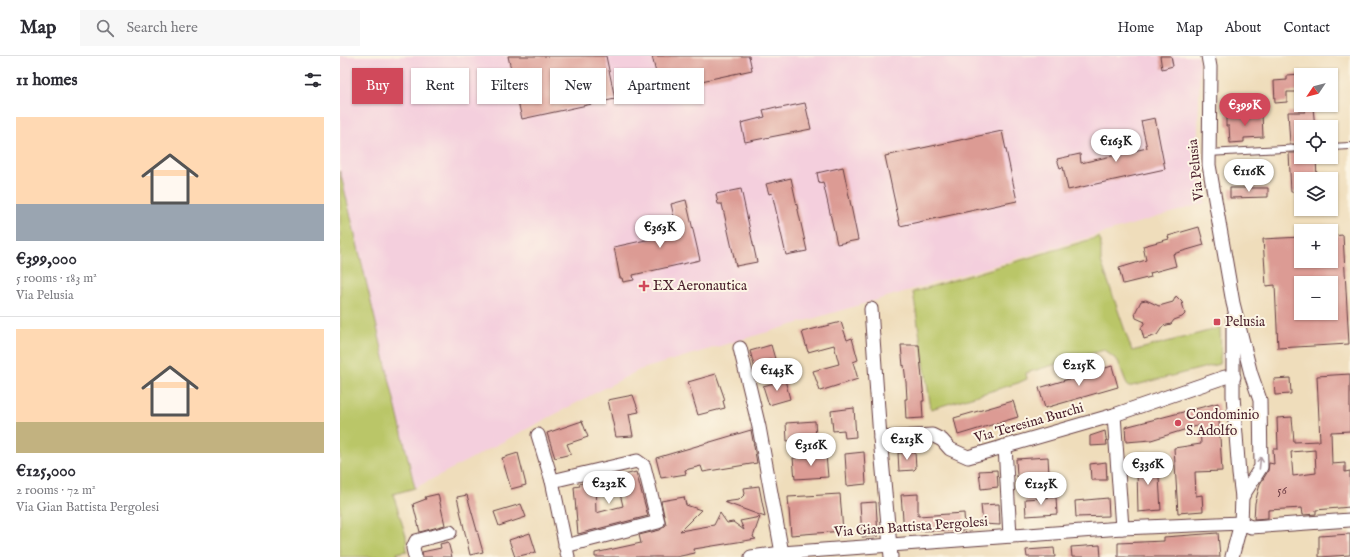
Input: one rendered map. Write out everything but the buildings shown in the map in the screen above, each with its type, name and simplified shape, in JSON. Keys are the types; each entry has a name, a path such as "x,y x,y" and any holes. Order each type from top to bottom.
{"street":[{"name":"Via Pelusia","path":"1208,56 1210,67 1208,153 1212,187 1226,255 1233,303 1251,374 1260,400 1261,467 1242,497"},
{"name":"Via Pelusia","path":"1232,557 1241,523 1242,497 1238,474 1234,404 1233,303"},
{"path":"871,309 880,438 891,551"},
{"path":"740,348 759,427 782,552"},
{"path":"1234,377 1238,382 1244,384 1250,381 1251,374"},
{"name":"Via Teresina Burchi","path":"880,438 932,435 942,440 950,450 968,457 1114,416 1225,377 1234,377"},
{"path":"1114,416 1122,528"},
{"path":"538,436 552,481 566,551 658,522 644,466 637,461 552,481"},
{"path":"1005,446 1010,536"},
{"name":"Via Gian Battista Pergolesi","path":"751,557 782,552 891,551 1010,536 1122,528 1241,523 1251,527 1350,520"},
{"path":"415,557 412,548 416,541 450,532"}],"lane":[{"path":"1338,147 1350,146"},
{"path":"1208,153 1294,148"}],"shaded area":[{"name":"EX Aeronautica","path":"340,56 1198,56 1200,67 1197,160 1205,203 639,370 415,488 340,171"}],"green space":[{"path":"340,171 415,488 393,494 406,536 407,551 397,553 398,557 340,557"},
{"path":"1099,237 1101,242 1101,261 1132,351 1220,328 1221,352 1219,364 1128,387 1118,361 1104,350 1026,373 1027,379 1018,383 931,409 913,292"}],"place":[{"name":"EX Aeronautica","path":"644,286"},
{"name":"Pelusia","path":"1217,322"},
{"name":"Condominio S.Adolfo","path":"1178,423"}]}
